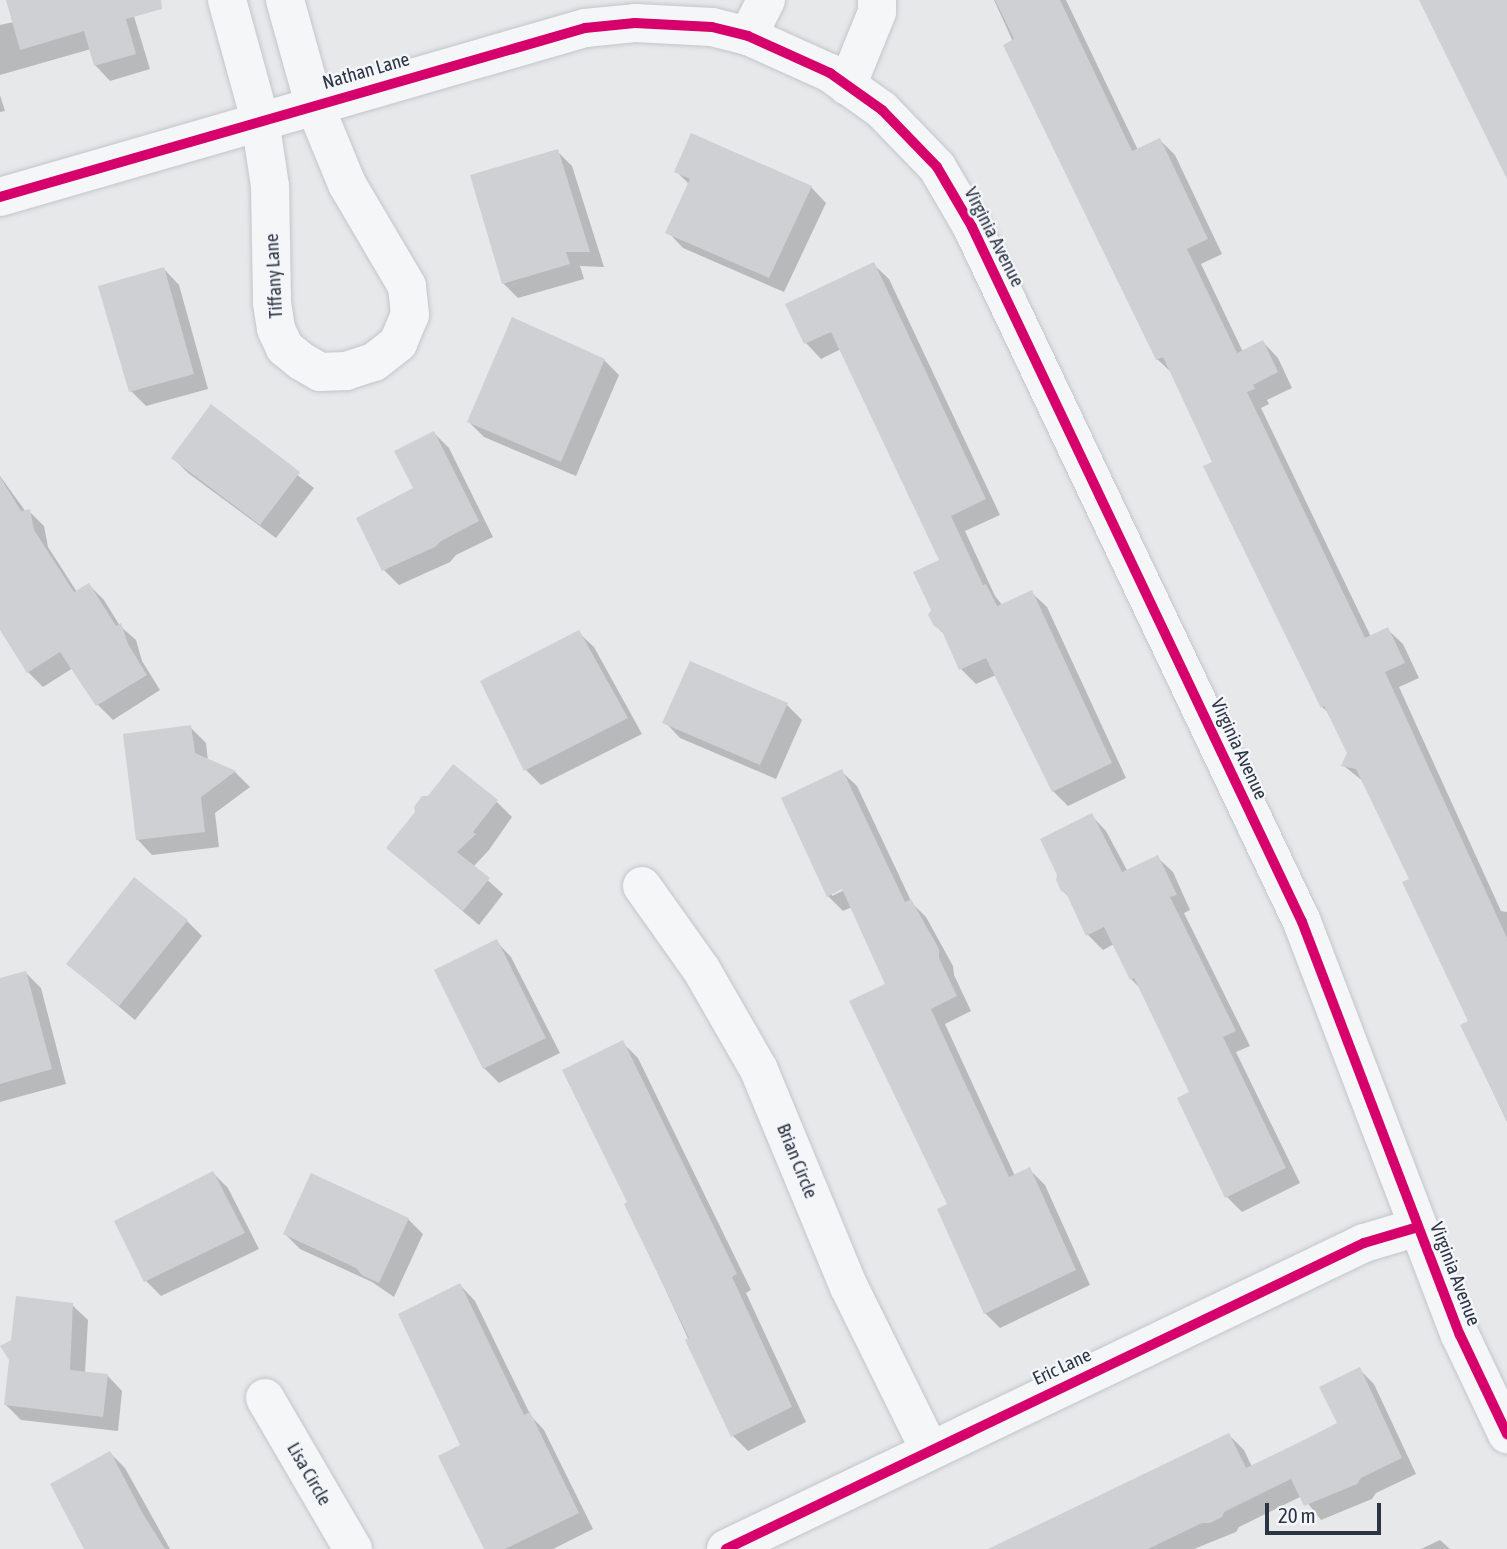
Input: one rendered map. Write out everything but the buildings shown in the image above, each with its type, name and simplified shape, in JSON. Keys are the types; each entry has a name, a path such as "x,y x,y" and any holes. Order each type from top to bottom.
{"street":[{"name":"Tiffany Lane","path":"227,0 260,120 270,186 272,303 276,330 285,348 301,361 320,372 346,371 373,362 398,344 410,316 407,286 346,184 314,104 285,0"},
{"path":"748,36 766,0"},
{"path":"847,86 877,12 877,0"},
{"name":"Nathan Lane","path":"0,197 314,104 585,28 635,23 712,27 748,36 830,73 847,86"},
{"name":"Virginia Avenue","path":"847,86 882,110 937,167 972,227 1302,922 1460,1335 1507,1434"},
{"name":"Brian Circle","path":"642,886 701,969 760,1070 849,1287 929,1449"},
{"name":"Eric Lane","path":"726,1549 929,1449 1364,1243 1418,1227"},
{"name":"Lisa Circle","path":"265,1398 353,1549"}],"cycle path":[{"path":"0,197 585,28 635,23 712,27 748,36 830,73 882,110 937,167 972,227 1302,922 1460,1335 1507,1434"},
{"path":"726,1549 1364,1243 1418,1227"}]}
